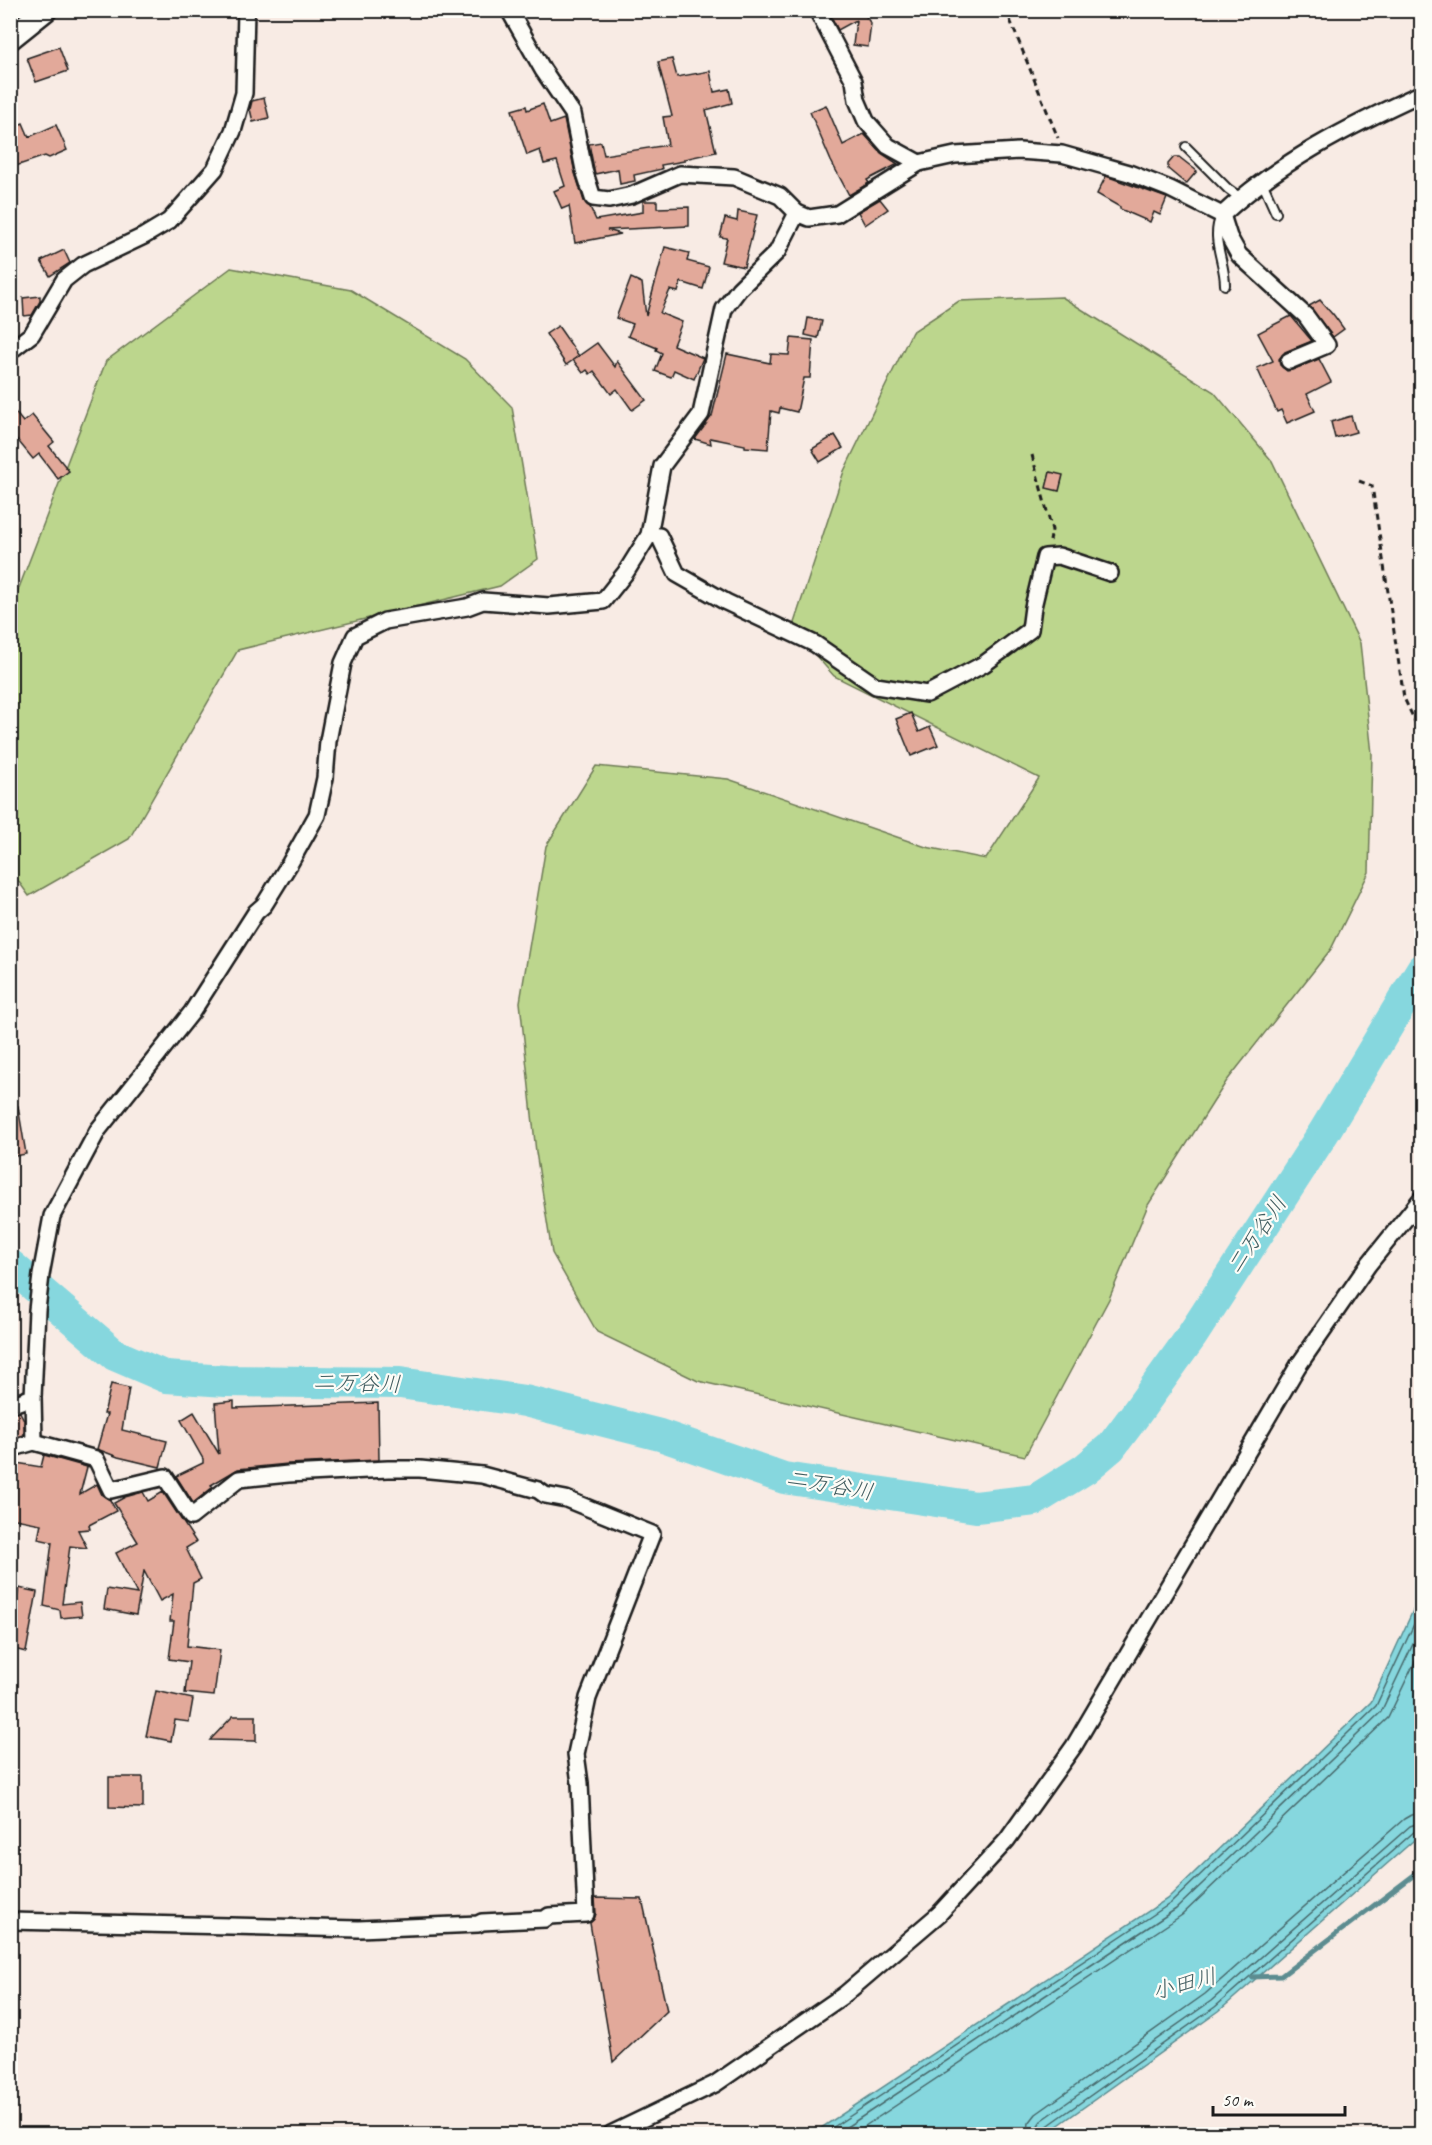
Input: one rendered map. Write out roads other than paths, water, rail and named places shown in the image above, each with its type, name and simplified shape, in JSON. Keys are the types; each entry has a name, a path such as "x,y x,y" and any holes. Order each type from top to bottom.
{"street":[{"path":"10,39 45,10"},
{"path":"10,351 32,334 64,280 83,265 144,236 169,221 216,169 233,131 244,93 246,10"},
{"path":"509,10 543,70 573,114 584,170 593,198 609,200 632,195 680,174 734,177 780,196 797,213 810,218 837,214 919,163 955,155 983,153 1019,151 1062,154 1129,173 1170,189 1222,215 1229,237 1239,255 1306,316 1327,345 1289,361"},
{"path":"816,10 854,81 857,100 866,121 888,146 919,163"},
{"path":"1222,215 1296,157 1359,122 1422,93"},
{"path":"34,1442 33,1397 37,1310 52,1216 99,1130 192,1012 256,912 264,905 280,880 316,815 325,778 328,741 343,663 355,636 385,621 467,607 483,601 549,606 603,601 627,572 649,535 662,466 701,414 724,309 739,289 777,252 797,213"},
{"path":"649,535 659,536 677,574 726,602 815,644 876,686 927,694 984,664 1030,630 1045,557 1059,556 1110,573"},
{"path":"611,2134 716,2084 844,1995 939,1914 1007,1840 1074,1746 1298,1366 1368,1265 1422,1198"},
{"path":"10,1405 33,1397"},
{"path":"10,1449 34,1442 96,1459 111,1490 165,1478 191,1517 239,1479 330,1472 420,1469 482,1475 538,1490 545,1495 566,1499 652,1534 588,1698 576,1754 580,1783 586,1914 478,1924 359,1929 10,1921"}],"lane":[{"path":"1186,147 1228,189 1242,199"},
{"path":"1262,182 1276,213"},
{"path":"1222,215 1216,227 1225,285"}],"water":[{"name":"小田川","path":"1421,1593 1421,1834 1219,2011 1046,2134 812,2134 1167,1899 1371,1702"}],"waterway":[{"name":"二万谷川","path":"10,1265 115,1355 166,1377 226,1381 400,1383 525,1401 660,1435 784,1478 976,1507 1035,1500 1085,1469 1111,1447 1135,1415 1191,1337 1324,1132 1422,969"},
{"path":"1252,1977 1281,1976 1422,1869"}]}
